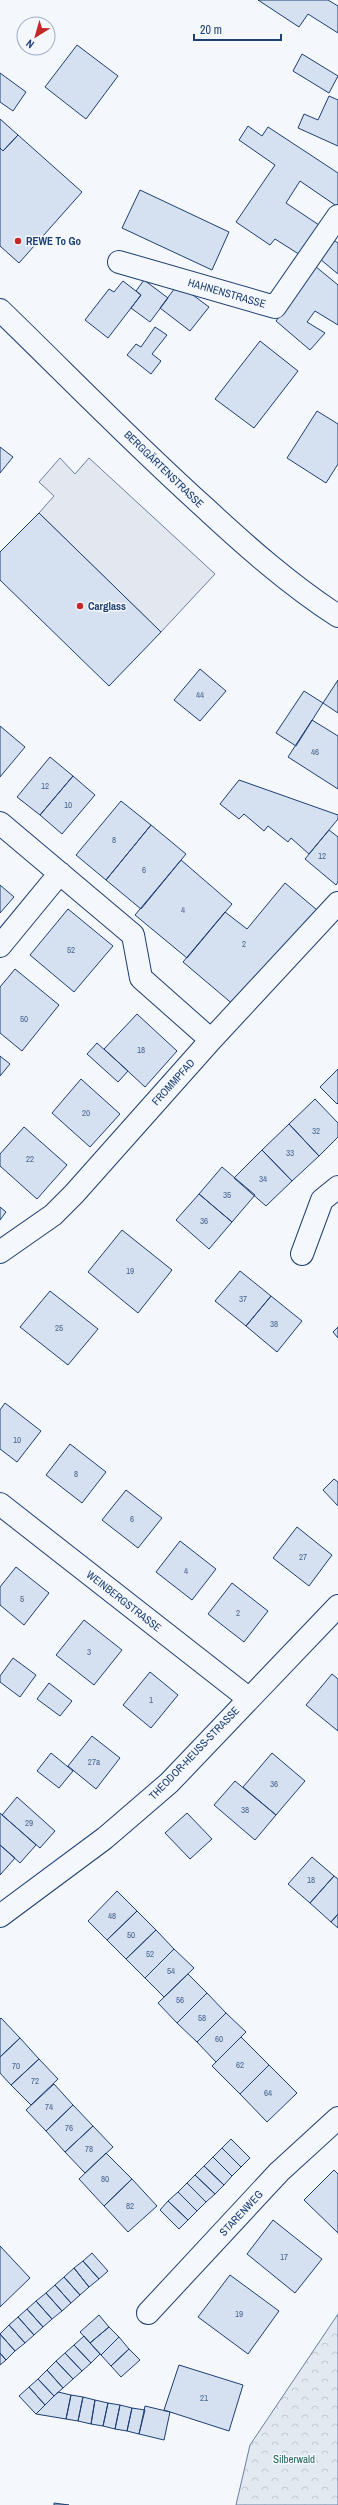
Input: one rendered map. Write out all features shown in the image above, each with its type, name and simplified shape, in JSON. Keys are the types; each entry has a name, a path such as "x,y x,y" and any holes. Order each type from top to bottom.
{"street":[{"name":"HAHNENSTRASSE","path":"119,262 275,307 338,216"},
{"name":"BERGGÄRTENSTRASSE","path":"0,310 167,474 221,523 295,584 338,616"},
{"path":"0,823 133,935 141,978 211,1040"},
{"path":"0,946 60,873"},
{"name":"FROMMPFAD","path":"0,1252 47,1219 74,1194 211,1040 338,903"},
{"path":"302,1254 322,1200 338,1187"},
{"name":"WEINBERGSTRASSE","path":"0,1504 248,1698"},
{"name":"THEODOR-HEUSS-STRASSE","path":"0,1916 105,1838 168,1783 338,1606"},
{"name":"STARENWEG","path":"148,2313 279,2172 338,2118"}],"green space":[{"name":"Silberwald","path":"338,2314 338,2505 236,2505 250,2445"}],"shaded area":[{"path":"60,458 75,474 89,458 215,574 161,632 39,513 54,496 39,482"}],"building":[{"path":"258,0 328,0 338,6 338,33 308,14 299,27"},
{"path":"77,45 118,76 86,119 45,87"},
{"path":"302,54 338,76 329,93 293,71"},
{"path":"0,73 26,92 13,111 0,102"},
{"path":"329,96 338,100 338,146 298,128 304,114 318,120"},
{"path":"0,119 18,135 3,151 0,148"},
{"path":"248,126 262,136 268,127 338,173 338,207 300,181 286,203 325,229 305,258 275,239 270,245 236,222 275,165 239,140"},
{"path":"18,135 82,192 19,263 0,246 0,148 3,151"},
{"path":"140,190 229,232 212,270 122,228"},
{"path":"332,239 338,243 338,274 320,259"},
{"path":"315,266 338,285 338,325 315,311 307,322 325,333 310,350 276,321"},
{"path":"144,280 168,298 150,322 131,308 141,295 136,291"},
{"path":"123,281 141,295 108,338 85,320 109,289 114,292"},
{"path":"178,284 209,307 190,331 160,308"},
{"path":"155,327 167,335 152,354 161,361 151,374 127,355 136,344 141,347"},
{"path":"260,341 298,371 254,428 215,399"},
{"path":"317,411 338,424 338,464 326,483 287,458"},
{"path":"0,447 13,457 0,473"},
{"name":"Carglass","path":"39,513 161,632 109,686 0,580 0,552"},
{"path":"200,669 226,691 200,721 174,700"},
{"path":"338,680 338,713 323,703"},
{"path":"304,691 323,703 296,746 276,733"},
{"path":"312,720 338,736 338,789 288,757"},
{"path":"0,726 25,747 0,777"},
{"path":"50,757 73,776 40,815 17,797"},
{"path":"73,776 95,795 62,834 40,815"},
{"path":"239,780 338,815 338,819 309,854 291,838 288,842 268,826 264,831 244,814 239,819 220,804"},
{"path":"121,801 151,825 106,880 76,855"},
{"path":"151,825 186,854 141,909 106,880"},
{"path":"329,830 338,837 338,882 336,885 305,859"},
{"path":"181,860 232,904 187,958 135,915"},
{"path":"285,883 317,910 235,1006 183,962 225,912 247,929"},
{"path":"0,885 14,897 0,913"},
{"path":"68,909 113,946 74,992 30,955"},
{"path":"15,969 59,1005 22,1051 0,1033 0,987"},
{"path":"137,1014 177,1051 145,1087 104,1049"},
{"path":"97,1043 128,1071 118,1082 87,1054"},
{"path":"0,1056 10,1064 0,1076"},
{"path":"338,1069 338,1103 337,1104 320,1087"},
{"path":"81,1079 120,1114 90,1147 52,1113"},
{"path":"315,1099 338,1123 338,1137 319,1156 289,1124"},
{"path":"289,1124 319,1156 292,1181 262,1150"},
{"path":"24,1127 67,1165 37,1199 0,1166 0,1154"},
{"path":"262,1150 292,1181 266,1206 234,1178"},
{"path":"222,1167 255,1195 232,1222 199,1194"},
{"path":"199,1194 232,1222 209,1249 176,1220"},
{"path":"0,1207 6,1212 0,1220"},
{"path":"122,1230 172,1270 138,1313 88,1272"},
{"path":"240,1271 271,1296 246,1326 215,1301"},
{"path":"50,1291 98,1329 68,1365 20,1327"},
{"path":"271,1296 302,1321 277,1352 246,1326"},
{"path":"338,1327 338,1338 333,1332"},
{"path":"5,1403 41,1431 17,1462 0,1449 0,1410"},
{"path":"70,1444 106,1472 82,1503 46,1475"},
{"path":"334,1479 338,1482 338,1506 323,1490"},
{"path":"126,1490 162,1518 138,1548 102,1520"},
{"path":"297,1527 332,1555 309,1586 273,1558"},
{"path":"180,1541 216,1569 192,1600 156,1572"},
{"path":"16,1567 49,1593 24,1625 0,1605 0,1587"},
{"path":"232,1583 268,1611 244,1642 208,1614"},
{"path":"84,1620 122,1650 94,1685 56,1655"},
{"path":"13,1658 36,1675 20,1697 0,1682 0,1676"},
{"path":"150,1672 178,1695 151,1728 123,1705"},
{"path":"332,1674 338,1679 338,1731 306,1705"},
{"path":"49,1683 72,1701 60,1716 37,1699"},
{"path":"92,1736 120,1758 96,1789 68,1766"},
{"path":"51,1753 73,1771 59,1788 37,1771"},
{"path":"272,1753 305,1781 276,1815 243,1787"},
{"path":"235,1781 276,1815 255,1840 214,1805"},
{"path":"17,1797 55,1831 40,1848 2,1815"},
{"path":"0,1813 36,1845 20,1863 0,1845"},
{"path":"187,1813 212,1839 190,1859 165,1833"},
{"path":"0,1845 15,1858 0,1875"},
{"path":"312,1857 334,1876 310,1903 288,1884"},
{"path":"334,1876 338,1879 338,1914 331,1922 310,1903"},
{"path":"117,1891 137,1911 107,1940 88,1921"},
{"path":"137,1911 156,1930 126,1959 107,1940"},
{"path":"338,1914 338,1928 331,1922"},
{"path":"156,1930 174,1949 145,1978 126,1959"},
{"path":"174,1949 194,1968 164,1997 145,1978"},
{"path":"188,1974 207,1993 177,2023 158,2003"},
{"path":"207,1993 226,2013 197,2042 177,2023"},
{"path":"226,2013 246,2032 216,2062 197,2042"},
{"path":"1,2018 20,2038 0,2057 0,2019"},
{"path":"241,2037 269,2065 240,2094 212,2066"},
{"path":"20,2038 39,2059 11,2085 0,2073 0,2057"},
{"path":"39,2059 58,2079 31,2105 11,2085"},
{"path":"269,2065 297,2093 267,2122 240,2094"},
{"path":"54,2084 73,2105 46,2131 26,2110"},
{"path":"73,2105 93,2126 65,2152 46,2131"},
{"path":"93,2126 113,2147 85,2173 65,2152"},
{"path":"231,2139 250,2158 241,2167 222,2148"},
{"path":"222,2148 241,2167 232,2176 213,2157"},
{"path":"106,2153 132,2179 104,2206 79,2179"},
{"path":"213,2157 232,2176 224,2185 204,2166"},
{"path":"204,2166 224,2185 215,2194 195,2175"},
{"path":"334,2170 338,2174 338,2233 304,2200"},
{"path":"195,2175 215,2194 206,2202 187,2183"},
{"path":"132,2179 157,2206 128,2232 104,2206"},
{"path":"187,2183 206,2202 197,2211 178,2192"},
{"path":"178,2192 197,2211 188,2220 168,2201"},
{"path":"168,2201 188,2220 179,2229 160,2210"},
{"path":"273,2220 322,2259 295,2293 247,2254"},
{"path":"0,2246 30,2278 0,2307"},
{"path":"92,2253 108,2271 99,2279 83,2261"},
{"path":"83,2261 99,2279 89,2287 74,2268"},
{"path":"74,2268 89,2287 80,2295 64,2277"},
{"path":"230,2275 279,2311 248,2354 198,2317"},
{"path":"64,2277 80,2295 71,2303 55,2285"},
{"path":"55,2285 71,2303 62,2311 46,2293"},
{"path":"46,2293 62,2311 52,2319 36,2301"},
{"path":"36,2301 52,2319 43,2327 27,2309"},
{"path":"27,2309 43,2327 34,2335 18,2317"},
{"path":"99,2315 109,2327 90,2343 80,2332"},
{"path":"18,2317 34,2335 25,2343 9,2325"},
{"path":"9,2325 25,2343 15,2351 0,2334"},
{"path":"109,2327 119,2337 101,2355 90,2343"},
{"path":"0,2334 15,2351 6,2360 0,2353"},
{"path":"84,2336 100,2354 91,2363 74,2345"},
{"path":"119,2337 129,2349 111,2366 101,2355"},
{"path":"74,2345 91,2363 82,2371 65,2353"},
{"path":"129,2349 140,2360 121,2377 111,2366"},
{"path":"0,2353 6,2360 0,2365"},
{"path":"65,2353 82,2371 73,2379 56,2361"},
{"path":"56,2361 73,2379 63,2388 47,2370"},
{"path":"179,2365 243,2385 229,2431 164,2410"},
{"path":"47,2370 63,2388 54,2396 38,2379"},
{"path":"38,2379 54,2396 45,2405 29,2387"},
{"path":"29,2387 45,2405 36,2414 19,2396"},
{"path":"58,2392 71,2395 66,2419 36,2414"},
{"path":"71,2395 83,2397 78,2421 66,2419"},
{"path":"83,2397 95,2400 91,2424 78,2421"},
{"path":"95,2400 108,2403 103,2426 91,2424"},
{"path":"108,2403 120,2405 115,2429 103,2426"},
{"path":"120,2405 132,2408 127,2431 115,2429"},
{"path":"145,2406 170,2412 164,2440 139,2434"},
{"path":"132,2408 145,2410 139,2434 127,2431"},
{"path":"54,2503 69,2505 54,2505"}],"place":[{"name":"REWE To Go","path":"18,241"},
{"name":"Carglass","path":"80,606"}]}
